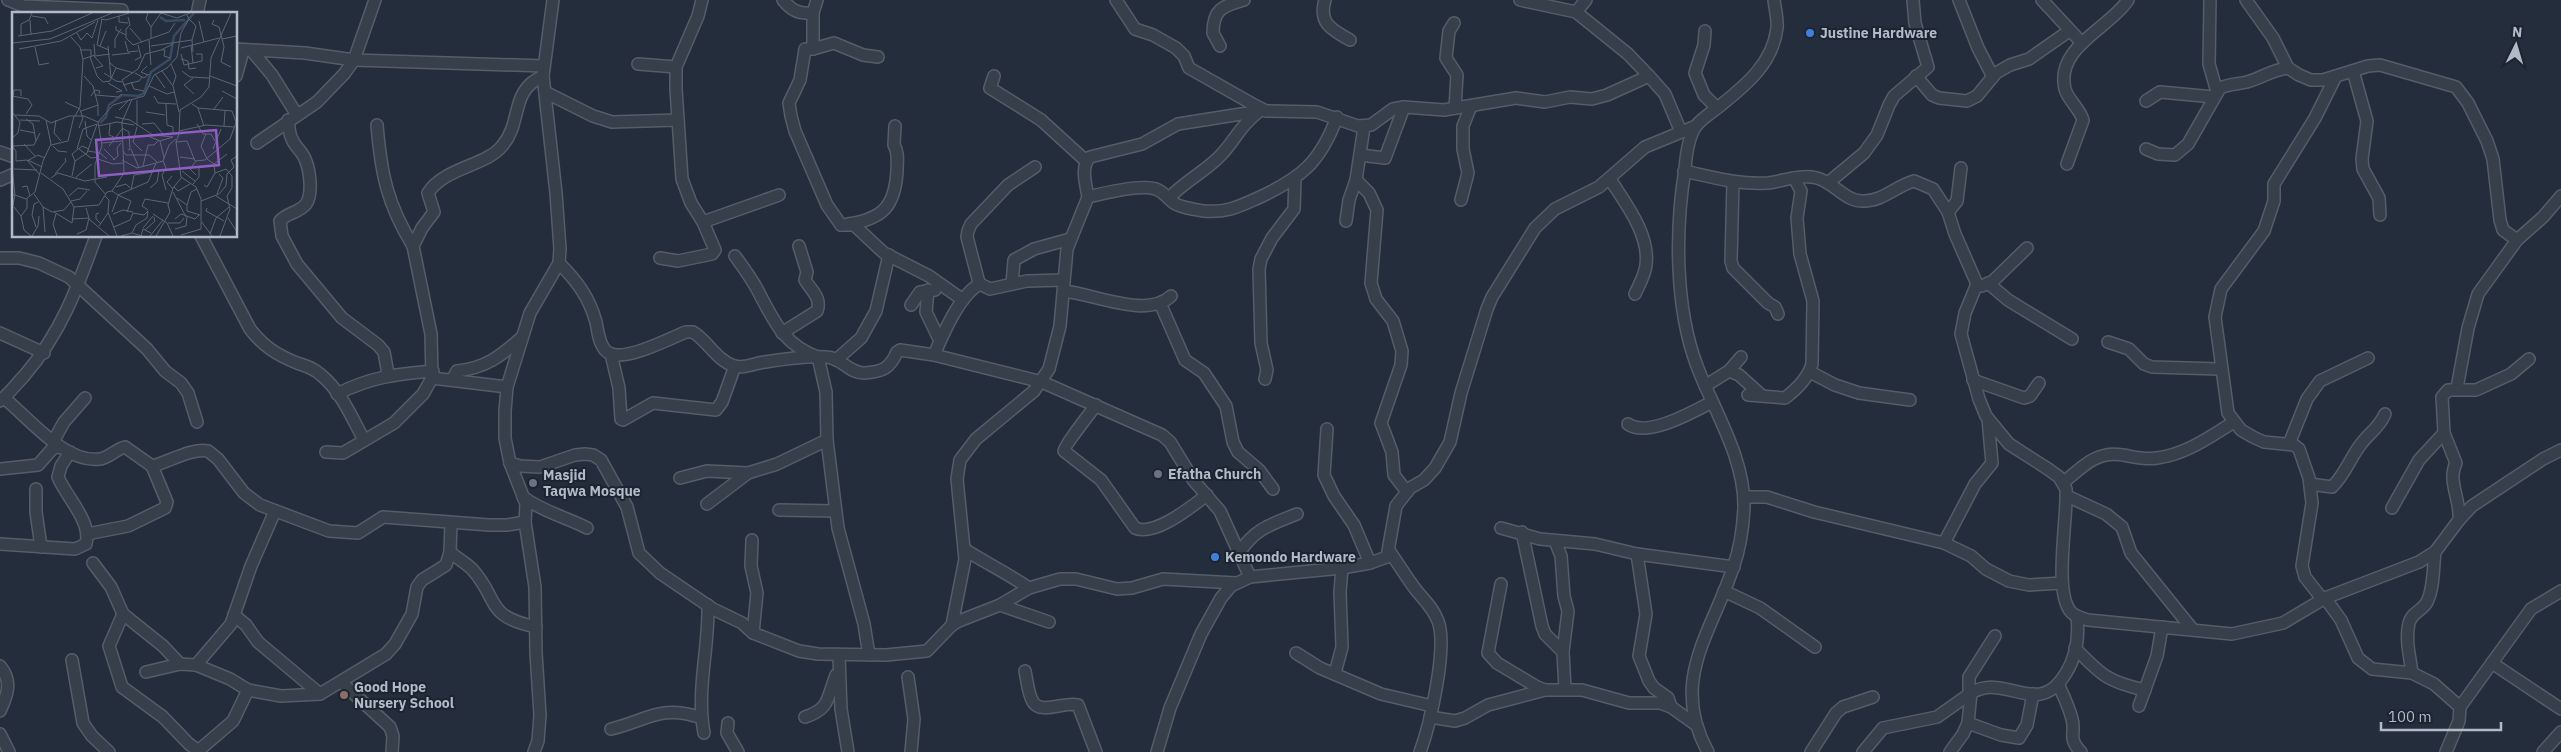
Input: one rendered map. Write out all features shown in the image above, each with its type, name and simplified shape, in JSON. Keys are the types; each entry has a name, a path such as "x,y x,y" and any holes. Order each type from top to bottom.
{"street":[{"path":"8,0 23,6 122,8"},
{"path":"257,143 318,102 344,74 354,60 375,0"},
{"path":"534,752 538,742 540,715 535,587 523,497 510,463 505,438 507,387 522,337 530,313 559,264 560,249 556,193 548,138 544,71 552,24 553,0"},
{"path":"660,258 678,261 712,254 715,250 715,245 691,202 682,178 678,120 676,67 692,31 702,0"},
{"path":"783,0 792,10 801,14 813,13"},
{"path":"813,49 813,13 817,0"},
{"path":"1116,0 1135,29 1153,35 1176,48 1184,56 1189,68 1201,77 1262,110"},
{"path":"1220,46 1213,33 1217,13 1224,6 1244,0"},
{"path":"1325,0 1322,17 1324,22 1330,29 1350,40"},
{"path":"1520,0 1576,12 1628,54 1665,94 1681,132"},
{"path":"1576,12 1586,0"},
{"path":"510,463 520,466 540,466 575,455 593,455 601,460 627,507 639,554 660,573 708,605 742,623 753,633 799,651 839,656 899,655 927,651 952,625 1000,605 1029,588 1060,579 1076,579 1117,589 1132,588 1164,579 1236,582 1250,577 1342,568 1370,563 1387,556 1390,552 1396,506 1407,492 1436,468 1450,442 1461,393 1487,309 1492,297 1536,228 1556,209 1599,188 1654,141 1696,126 1747,84 1766,59 1772,47 1777,27 1774,0"},
{"path":"1828,183 1864,153 1877,135 1888,105 1894,96 1928,65 1915,22 1913,0"},
{"path":"1959,0 1978,48 1993,78"},
{"path":"2042,0 2068,31 2082,43"},
{"path":"2067,164 2082,120 2066,90 2064,78 2074,51 2117,13 2128,0"},
{"path":"2210,0 2209,64 2216,95"},
{"path":"2246,0 2273,38 2288,68"},
{"path":"1454,23 1450,31 1446,58 1457,75 1456,108"},
{"path":"1705,31 1704,45 1695,73 1704,95 1717,108"},
{"path":"1916,76 1932,95 1939,98 1967,101 1977,96 1993,78 2010,65 2029,59 2068,31"},
{"path":"841,225 827,205 795,131 789,103 800,80 804,48 813,49 834,43 863,55 878,57"},
{"path":"244,51 306,53 354,60 544,71"},
{"path":"238,70 244,51"},
{"path":"244,51 272,75 292,118 291,138 305,158 307,165 309,198 302,208 283,217 280,221 282,236 297,264 342,318 378,345 384,352 388,374"},
{"path":"638,64 676,67"},
{"path":"2146,149 2175,155 2182,150 2216,95 2228,85 2249,81 2274,69 2288,68 2311,80 2323,80 2368,66 2388,66 2456,87 2468,103 2487,141 2493,159 2503,230 2517,240"},
{"path":"413,246 422,228 434,212 428,193 429,190 444,178 501,148 512,128 523,92 528,84 544,71"},
{"path":"2353,71 2367,121 2362,159 2363,170 2379,198 2380,214"},
{"path":"994,76 990,88 1041,120 1086,161"},
{"path":"952,625 960,594 965,559 956,479 960,460 976,439 1042,382 1056,348 1070,239 1088,197 1084,169 1086,161 1090,157 1142,144 1178,124 1262,110 1306,110 1337,117 1364,127 1371,125 1393,109 1404,106 1444,110 1471,106 1501,98 1545,102 1570,97 1592,99 1608,95 1649,76"},
{"path":"2336,76 2314,118 2274,184 2274,201 2271,214 2259,240 2234,269 2221,289 2215,317 2220,369 2228,413 2241,430 2264,442 2289,444 2299,449 2310,484 2312,502 2302,566 2305,577 2341,620 2358,658 2372,669 2412,673 2434,684 2460,707"},
{"path":"545,92 593,116 612,122 678,120"},
{"path":"2146,101 2160,92 2216,95"},
{"path":"1360,155 1385,158 1404,106"},
{"path":"1461,200 1468,174 1463,149 1463,126 1471,106"},
{"path":"1169,198 1220,155 1241,127 1262,110"},
{"path":"1088,197 1137,188 1153,188 1174,203 1186,207 1229,211 1295,179 1318,157 1329,140 1337,117"},
{"path":"326,452 344,452 394,423 423,394 433,375 428,310 413,246 391,206 389,194 382,179 377,125"},
{"path":"841,225 871,220 891,202 897,171 898,150 894,145 896,126"},
{"path":"1696,126 1688,148 1684,171 1678,264 1684,323 1696,364 1732,449 1744,497 1739,545 1734,567 1698,652 1692,680 1691,701 1695,724 1708,752"},
{"path":"1346,222 1356,180 1364,127"},
{"path":"0,152 12,156"},
{"path":"1035,167 1008,185 971,224 967,237 980,284 990,289 1012,284 1064,285 1142,306 1160,303 1171,296"},
{"path":"1948,212 1957,201 1961,168"},
{"path":"1684,171 1733,182 1768,183 1807,176 1828,183 1842,194 1856,200 1865,201 1887,195 1906,183 1921,182 1933,189 1948,212 1955,234 1975,276 1976,289 1961,326 1979,399 1988,419 2009,444 2048,468 2063,483 2067,496 2062,583 2068,608 2077,616 2112,624 2232,634 2283,623 2324,599 2419,562 2435,552 2472,506 2543,459 2561,450"},
{"path":"0,180 12,175"},
{"path":"1748,395 1760,394 1776,399 1785,398 1797,389 1810,372 1812,364 1813,302 1800,254 1797,210 1801,191 1794,178"},
{"path":"1265,379 1267,370 1261,343 1259,269 1261,259 1272,238 1294,209 1295,179"},
{"path":"1610,179 1631,209 1642,239 1647,264 1635,294"},
{"path":"1356,180 1369,192 1377,210 1371,283 1376,299 1392,321 1402,351 1401,365 1381,423 1392,452 1394,475 1407,492"},
{"path":"1733,182 1733,235 1731,252 1733,268 1768,303 1775,307 1778,314"},
{"path":"703,222 779,195"},
{"path":"2457,388 2468,328 2478,294 2517,240 2543,217 2561,196"},
{"path":"841,225 854,225 875,246 940,283 962,300"},
{"path":"87,534 128,526 165,508 167,502 152,466 124,447 99,459 70,452 56,445 2,400 44,353 61,324 79,286 95,238"},
{"path":"202,238 250,329 260,342 280,356 313,369 322,375 337,394 364,440"},
{"path":"1012,284 1014,260 1034,249 1070,239"},
{"path":"782,333 811,315 819,306 817,297 805,280 807,272 799,246"},
{"path":"1976,289 1988,283 2027,248"},
{"path":"836,360 861,338 876,311 889,255"},
{"path":"735,256 757,289 774,322 782,333 794,346 818,357"},
{"path":"0,258 19,258 39,263 69,277 147,349 165,371 181,383 188,393 197,422"},
{"path":"559,264 587,295 599,338 605,350 611,354 625,354 648,348 681,334 693,332 720,357 735,366 744,367 765,362 830,357 849,370 864,373 885,369 892,365 900,350 934,355 1042,382 1148,428 1170,442 1194,481 1220,511 1250,577"},
{"path":"1988,283 2008,300 2072,339"},
{"path":"934,355 962,300 973,288 980,284"},
{"path":"911,304 920,292 928,290 949,291"},
{"path":"928,290 926,312 940,342"},
{"path":"1160,303 1185,360 1204,373 1226,406 1233,442 1238,452 1259,470 1273,489"},
{"path":"0,333 44,353"},
{"path":"452,380 457,371 476,369 486,364 522,337"},
{"path":"2108,342 2129,349 2144,364 2152,367 2220,369"},
{"path":"611,354 619,388 621,419 623,420 653,403 716,410 722,402 735,366"},
{"path":"818,357 826,392 827,440 836,511 864,624 869,655"},
{"path":"1705,386 1729,371 1741,357"},
{"path":"2289,444 2303,406 2320,381 2368,358"},
{"path":"2459,520 2452,475 2456,463 2444,434 2442,397 2448,390 2457,388 2476,390 2511,374 2530,359"},
{"path":"1729,371 1739,375 1760,394"},
{"path":"1810,372 1835,385 1859,393 1910,400"},
{"path":"337,394 356,384 388,374 433,375 452,380 507,387"},
{"path":"1973,380 2024,398 2030,396 2039,383"},
{"path":"0,469 38,465 56,445 64,422 85,398"},
{"path":"1628,424 1644,430 1712,402"},
{"path":"1096,405 1080,429 1065,444 1064,451 1101,480 1135,528 1146,529 1174,519 1207,495"},
{"path":"2310,484 2332,487 2339,480 2360,445 2376,430 2385,414"},
{"path":"1944,543 1975,484 1992,463 1988,419"},
{"path":"2063,483 2098,456 2109,453 2149,459 2187,452 2234,422"},
{"path":"1327,429 1324,475 1334,496 1354,525 1370,563"},
{"path":"2392,508 2419,460 2444,434"},
{"path":"680,478 707,472 748,473 777,464 827,440"},
{"path":"152,466 167,463 192,453 208,451 218,459 244,493 275,512 329,531 358,532 383,517 451,524 507,525 525,522"},
{"path":"0,544 82,548 86,544 87,534 80,516 58,477 70,452"},
{"path":"707,504 748,473"},
{"path":"36,489 36,512 41,547"},
{"path":"2456,495 2472,506"},
{"path":"2067,496 2106,514 2122,527 2132,553 2193,630"},
{"path":"523,497 544,511 568,518 587,528"},
{"path":"1744,497 1767,498 1814,512 1944,543 1971,556 1986,569 2008,581 2029,585 2062,583"},
{"path":"779,510 836,511"},
{"path":"196,665 227,632 251,566 275,512"},
{"path":"1240,552 1258,530 1297,514"},
{"path":"146,672 180,664 196,665 230,679 248,690 281,696 320,694 386,654 395,644 412,614 417,587 422,580 446,566 450,552 451,524"},
{"path":"1501,528 1522,532 1540,540 1595,544 1637,554 1734,567"},
{"path":"1522,532 1542,626 1545,634 1563,652"},
{"path":"752,540 752,566 757,593 753,633"},
{"path":"1555,541 1561,556 1564,596 1568,611 1563,652 1565,689"},
{"path":"964,549 985,562 1001,568 1029,588"},
{"path":"450,552 472,569 498,610 514,622 536,627"},
{"path":"1390,552 1418,592 1431,606 1440,627 1441,647 1431,712 1420,752"},
{"path":"2412,673 2407,648 2408,627 2412,615 2428,601 2435,552"},
{"path":"1637,554 1645,609 1639,656 1649,681 1654,688 1668,698 1671,707"},
{"path":"93,563 111,587 123,614 163,646 180,664"},
{"path":"1335,673 1342,647 1340,592 1342,568"},
{"path":"1157,752 1170,708 1201,634 1221,598 1236,582"},
{"path":"1501,584 1488,653 1497,663 1530,684 1545,690"},
{"path":"1724,591 1760,608 1815,647"},
{"path":"2446,752 2459,722 2460,707 2530,609 2561,591"},
{"path":"704,733 701,677 708,638 708,605"},
{"path":"1000,605 1049,622"},
{"path":"123,614 109,646 122,687 162,717 200,752 233,720 248,690"},
{"path":"234,615 258,642 320,694"},
{"path":"1863,752 1883,728 1937,717 1970,693 1999,687 2033,694 2047,693 2058,686 2068,669 2075,648 2078,630 2077,616"},
{"path":"2139,706 2157,656 2162,627"},
{"path":"1950,752 1964,734 1968,723 1969,677 1996,636"},
{"path":"2075,648 2100,674 2112,681 2145,690"},
{"path":"1296,653 1320,668 1381,694 1454,721 1466,718 1488,705 1545,690 1565,689 1582,690 1629,703 1660,704 1671,707 1695,724"},
{"path":"839,656 841,709 848,752"},
{"path":"72,660 84,723 92,736 109,752"},
{"path":"2492,663 2561,709"},
{"path":"0,666 5,672 8,689 0,712"},
{"path":"805,717 817,713 824,707 838,669"},
{"path":"1025,671 1033,702 1037,706 1048,708 1072,703 1078,705 1096,752"},
{"path":"908,677 914,719 912,752"},
{"path":"341,682 390,727 394,736 392,752"},
{"path":"2058,686 2068,704 2072,719 2071,736 2080,752"},
{"path":"1968,723 2001,735 2019,738 2027,725 2033,694"},
{"path":"1811,752 1836,713 1843,707 1873,697"},
{"path":"611,729 666,712 675,711 702,718"},
{"path":"728,723 727,733 738,752"},
{"path":"2543,752 2561,732"},
{"path":"0,734 9,752"}],"place":[{"name":"Justine Hardware","path":"1810,33"},
{"name":"Efatha Church","path":"1158,474"},
{"name":"Masjid Taqwa Mosque","path":"533,483"},
{"name":"Kemondo Hardware","path":"1215,557"},
{"name":"Good Hope Nursery School","path":"344,695"}]}
